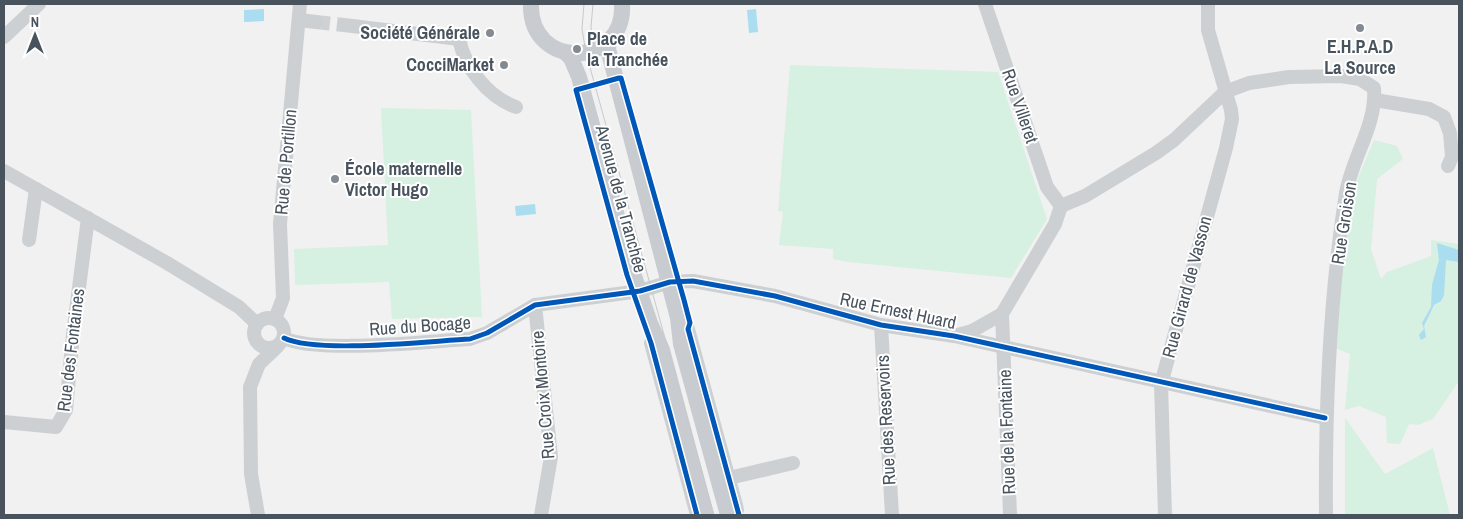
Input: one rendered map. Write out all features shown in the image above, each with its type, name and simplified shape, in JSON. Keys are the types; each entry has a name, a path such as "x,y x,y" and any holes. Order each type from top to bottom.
{"main road":[{"path":"531,4 532,16 540,35 547,43 566,53 586,53 602,46 609,40 618,26 622,4"},
{"name":"Avenue de la Tranchée","path":"609,40 608,48 670,282 678,318 680,344 728,515"},
{"name":"Avenue de la Tranchée","path":"566,53 571,58 578,77 630,264 662,350 706,515"}],"street":[{"path":"4,36 39,4"},
{"name":"Rue de Portillon","path":"275,319 283,298 280,224 300,4"},
{"name":"Rue Villeret","path":"985,4 1047,186 1061,206"},
{"name":"Rue Girard de Vasson","path":"1165,515 1161,384 1230,132 1231,110 1208,30 1208,4"},
{"path":"299,20 316,22"},
{"path":"344,25 458,39 465,58 484,86 502,102 516,107"},
{"path":"954,336 972,331 1002,314 1055,224 1061,206 1085,196 1156,153 1174,140 1225,92 1249,83 1276,78 1341,76 1368,83 1374,88 1375,100 1429,109 1444,117 1450,133 1453,160"},
{"name":"Rue Groison","path":"1326,515 1325,418 1333,295 1347,191 1371,120 1375,100"},
{"path":"4,171 167,263 239,308 257,324"},
{"path":"29,240 36,189"},
{"name":"Rue des Fontaines","path":"4,422 56,428 62,420 66,410 73,334 88,218"},
{"name":"Rue Ernest Huard","path":"640,290 670,282 693,281 748,290 880,325 954,336 1003,349 1161,384 1325,418"},
{"name":"Rue du Bocage","path":"280,342 344,345 470,340 487,333 535,305 640,290"},
{"name":"Rue Croix Montoire","path":"535,305 551,457 541,515"},
{"name":"Rue de la Fontaine","path":"1002,314 1010,515"},
{"path":"258,515 251,474 250,387 259,364 280,342 283,326 275,319 265,318 257,324 254,334 258,344 266,348 280,342"},
{"path":"678,318 688,329 729,478 737,510 732,515"},
{"name":"Rue des Reservoirs","path":"880,325 892,515"},
{"path":"656,335 651,343 697,515"},
{"path":"729,478 793,463"}],"green space":[{"path":"790,65 998,72 1047,219 1011,278 847,262 833,259 833,249 779,245 783,212 778,211"},
{"path":"381,108 471,110 482,317 392,319 389,282 295,285 294,249 388,245"},
{"path":"1374,140 1397,146 1403,159 1377,179 1371,249 1381,279 1387,272 1431,256 1431,240 1459,244 1459,381 1433,419 1418,425 1409,424 1400,444 1387,443 1386,417 1359,406 1345,410 1350,354 1337,349 1338,316 1352,192"},
{"path":"1345,418 1385,474 1433,448 1450,515 1345,515"}],"water":[{"path":"264,9 264,21 244,22 244,10"},
{"path":"756,9 758,32 749,33 747,10"},
{"path":"535,204 536,214 516,216 515,206"},
{"path":"1437,243 1459,250 1459,262 1446,260 1444,295 1441,301 1434,305 1424,326 1426,337 1421,340 1419,335 1424,329 1422,323 1431,307 1432,285 1439,260"}],"tunnel":[{"path":"316,22 344,25"}],"tram line":[{"path":"584,4 582,29 586,53 714,515"},
{"path":"593,4 591,27 595,60"}],"cycle path":[{"path":"619,78 576,90 627,275 651,343 697,515"},
{"path":"621,78 684,300 690,323 688,329 739,515"},
{"path":"284,338 300,343 347,346 470,339 487,333 535,305 640,291 670,282 693,281 775,296 881,325 954,336 1325,418"}],"place":[{"name":"E.H.P.A.D La Source","path":"1360,28"},
{"name":"Société Générale","path":"490,33"},
{"name":"Place de la Tranchée","path":"577,49"},
{"name":"CocciMarket","path":"504,65"},
{"name":"École maternelle Victor Hugo","path":"335,179"}]}
